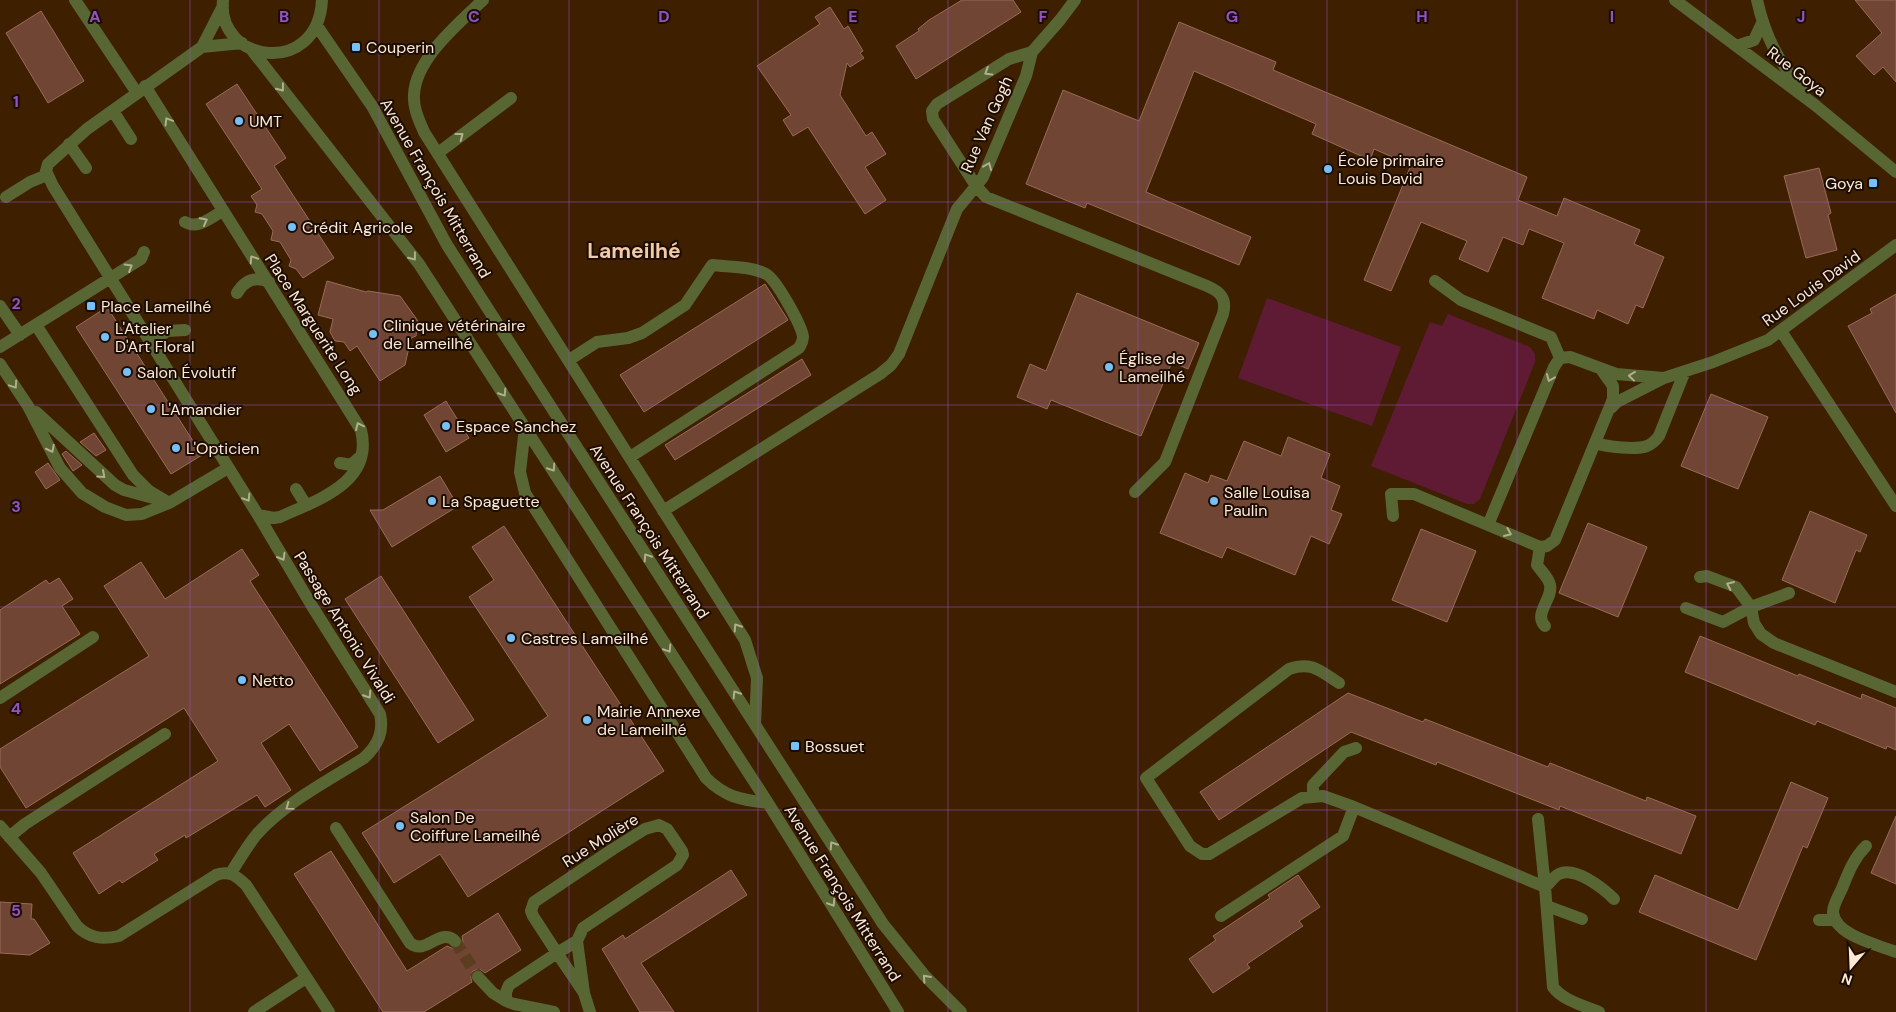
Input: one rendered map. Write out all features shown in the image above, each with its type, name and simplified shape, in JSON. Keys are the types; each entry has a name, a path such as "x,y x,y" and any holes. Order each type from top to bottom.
{"street":[{"name":"Place Marguerite Long","path":"75,0 141,90 269,282 358,423 363,438 363,452"},
{"path":"202,48 247,46 266,53 282,53 296,48 308,39 317,26 322,14 322,0"},
{"path":"483,0 429,57 418,75 414,94 416,113 424,132 745,640 757,678 755,724"},
{"name":"Rue Van Gogh","path":"1032,52 1009,59 937,104 932,111 933,118 976,186 983,177 1026,76 1032,52 1075,0"},
{"name":"Rue Goya","path":"1675,0 1814,105 1896,172"},
{"path":"1757,0 1762,23 1780,60 1814,105"},
{"path":"223,3 202,48 87,129 48,164 46,167 47,175 258,515 274,518 280,517 329,494 342,486 352,476 363,452"},
{"name":"Avenue François Mitterrand","path":"223,3 228,27 247,46 419,264 768,803 898,1012"},
{"path":"1737,46 1754,40 1762,23"},
{"name":"Avenue François Mitterrand","path":"317,26 372,106 447,245 884,924 925,976 961,1012"},
{"path":"438,153 511,98"},
{"path":"113,111 131,139"},
{"path":"69,144 86,168"},
{"path":"6,197 30,182 47,175"},
{"path":"663,511 872,379 891,365 899,354 957,209 976,186 986,196 1217,290 1223,297 1225,305 1223,314 1165,462 1135,492"},
{"path":"185,222 191,226 197,225 223,211"},
{"name":"Rue Louis David","path":"1611,408 1617,402 1664,378 1768,340 1896,245"},
{"path":"0,347 141,259 144,252"},
{"path":"569,360 598,342 621,339 642,332 684,305 712,265 764,273 771,277 795,315 803,336 799,348 630,457"},
{"path":"237,293 243,284 253,279 261,278 269,282"},
{"path":"1435,280 1461,300 1551,337 1560,358 1554,367 1488,525"},
{"path":"0,306 20,335"},
{"path":"36,325 133,475 149,491 169,503"},
{"path":"151,343 168,331 185,330"},
{"path":"1781,331 1896,506"},
{"name":"Rue Louis David","path":"1560,358 1570,357 1600,369 1629,376 1664,378"},
{"path":"0,364 28,406 60,468 82,493 105,508 126,515 142,514 169,503 228,468"},
{"path":"1393,516 1391,494 1414,494 1540,546 1547,546 1555,540 1611,408 1613,386 1600,369"},
{"path":"1596,443 1606,447 1642,447 1652,444 1659,436 1685,371"},
{"path":"28,406 115,485 124,490 169,503"},
{"path":"525,427 520,472 525,492 706,778 724,793 736,798 768,803"},
{"path":"340,462 351,465 356,462 363,452"},
{"path":"296,489 306,504"},
{"name":"Passage Antonio Vivaldi","path":"231,873 248,846 264,827 289,807 372,751 378,743 382,724 380,714 258,515"},
{"path":"1540,546 1537,565 1550,584 1550,590 1541,615 1542,623 1545,626"},
{"path":"1700,577 1707,576 1736,587 1751,607 1754,623 1761,634 1774,643 1896,692"},
{"path":"1686,608 1723,622 1751,607 1789,593"},
{"path":"0,698 92,637"},
{"path":"1339,683 1317,669 1302,664 1289,669 1146,778 1190,846 1202,854 1216,850 1293,802 1313,796 1334,798 1546,887"},
{"path":"10,837 25,824 165,734"},
{"path":"1313,796 1313,785 1344,752 1356,748"},
{"path":"1220,916 1343,836 1354,807"},
{"path":"1538,819 1546,887 1553,987 1564,996 1599,1012"},
{"name":"Rue Molière","path":"584,992 532,916 531,911 534,902 645,829 659,825 667,829 682,852 683,855 677,865 582,928 577,941 584,992 590,1012"},
{"path":"0,826 41,873 77,926 83,932 98,938 119,936 216,875 231,873 246,885 329,1012"},
{"path":"336,828 410,943 414,946 423,946 445,936 455,941"},
{"path":"1850,843 1862,849 1852,864 1833,910 1835,920 1840,928 1848,933 1896,952"},
{"path":"1546,887 1557,875 1566,872 1574,873 1594,882 1614,899"},
{"path":"1547,906 1582,919"},
{"path":"1819,920 1835,920"},
{"name":"Rue Molière","path":"506,1001 506,992 509,985 577,941"},
{"path":"478,977 493,993 506,1001 554,1012"},
{"path":"254,1012 306,978"}],"shaded area":[{"path":"1267,298 1401,347 1372,426 1238,378"},
{"path":"1448,314 1530,347 1535,354 1535,362 1480,499 1474,504 1467,504 1371,466 1430,322 1442,326"}],"building":[{"path":"962,0 1013,0 1021,12 916,79 896,46 919,31 918,29 929,20"},
{"path":"1855,0 1896,0 1896,82 1883,67 1874,75 1856,56 1882,33"},
{"path":"830,7 844,29 848,26 863,51 860,53 864,58 850,67 847,63 840,95 866,136 872,132 886,154 865,167 886,200 865,214 808,127 793,136 783,120 791,115 757,66 820,24 815,17"},
{"path":"41,11 84,81 48,103 6,33"},
{"path":"1179,22 1276,62 1273,70 1527,177 1518,200 1557,216 1564,198 1640,230 1634,244 1664,257 1643,308 1636,305 1628,324 1597,310 1594,319 1542,298 1564,243 1529,229 1523,245 1503,237 1488,272 1459,259 1467,241 1421,222 1391,291 1364,280 1411,165 1374,149 1370,160 1312,134 1316,124 1194,71 1146,192 1251,237 1239,265 1087,203 1085,208 1026,184 1063,90 1139,121"},
{"path":"237,84 286,158 274,166 334,258 303,278 296,269 289,266 291,260 280,242 271,240 273,231 262,214 255,212 257,205 251,196 262,189 206,104"},
{"path":"1819,168 1831,213 1828,215 1837,250 1806,258 1784,176"},
{"name":"Clinique vétérinaire de Lameilhé","path":"327,281 366,292 400,296 418,321 416,336 411,338 405,365 380,381 357,346 350,351 344,342 335,341 330,332 333,319 318,315"},
{"path":"765,284 788,320 644,412 620,375"},
{"name":"Église de Lameilhé","path":"1077,293 1199,343 1188,369 1172,362 1141,436 1051,400 1047,409 1017,397 1030,364 1046,371"},
{"path":"1896,294 1896,413 1848,326 1872,313 1870,309"},
{"path":"107,307 202,455 171,474 76,327"},
{"path":"802,359 811,375 675,460 665,445"},
{"path":"1711,394 1768,417 1738,489 1681,466"},
{"name":"Espace Sanchez","path":"446,401 469,438 446,452 424,415"},
{"path":"94,433 106,450 96,456 80,442"},
{"name":"Salle Louisa Paulin","path":"1288,437 1330,454 1321,478 1340,486 1331,510 1342,514 1329,544 1311,536 1295,575 1227,547 1222,558 1160,533 1185,473 1208,483 1211,475 1227,481 1244,441 1281,456"},
{"path":"66,451 82,465 73,471 62,454"},
{"path":"48,463 60,480 46,489 35,472"},
{"path":"440,476 458,506 392,547 370,510 383,510"},
{"path":"1810,511 1867,535 1860,552 1856,550 1835,603 1782,580"},
{"path":"1588,523 1647,547 1618,617 1559,593"},
{"path":"504,526 664,771 468,897 440,854 394,883 362,833 548,716 469,597 494,580 472,547"},
{"path":"1421,529 1476,551 1447,622 1392,600"},
{"path":"242,549 259,575 250,581 358,747 320,771 289,724 261,743 291,790 265,807 257,795 186,838 185,835 154,854 158,860 122,883 120,880 99,894 73,853 218,761 184,708 26,808 0,767 0,749 149,656 104,586 141,562 165,599"},
{"path":"381,576 474,720 438,743 345,599"},
{"path":"59,578 73,599 62,606 80,634 0,684 0,610 46,580 49,584"},
{"path":"1700,636 1798,676 1799,674 1861,699 1862,694 1896,708 1896,750 1887,746 1886,749 1817,721 1815,725 1685,672"},
{"path":"1348,693 1423,722 1425,719 1548,767 1550,763 1646,801 1647,797 1696,816 1681,854 1560,806 1559,810 1437,762 1436,765 1351,732 1219,820 1200,792"},
{"path":"1791,782 1828,798 1807,848 1803,846 1756,960 1639,912 1655,875 1738,910"},
{"path":"1896,816 1896,884 1871,873"},
{"path":"331,851 407,971 447,946 454,949 459,948 463,942 462,936 498,913 521,950 485,973 480,969 473,971 470,975 472,982 424,1012 383,1012 294,874"},
{"path":"731,870 747,895 641,963 674,1012 640,1012 602,949 623,935 625,939"},
{"path":"1298,875 1320,907 1299,921 1303,926 1247,964 1250,968 1213,993 1189,959 1216,940 1213,936 1270,898 1268,895"},
{"path":"0,902 32,904 31,919 34,919 50,943 30,955 0,953"}],"tunnel":[{"path":"455,941 478,977"}],"place":[{"name":"Couperin","path":"356,47"},
{"name":"UMT","path":"239,121"},
{"name":"École primaire Louis David","path":"1328,169"},
{"name":"Goya","path":"1873,183"},
{"name":"Crédit Agricole","path":"292,227"},
{"name":"Place Lameilhé","path":"91,306"},
{"name":"Clinique vétérinaire de Lameilhé","path":"373,334"},
{"name":"L'Atelier D'Art Floral","path":"105,337"},
{"name":"Église de Lameilhé","path":"1109,367"},
{"name":"Salon Évolutif","path":"127,372"},
{"name":"L'Amandier","path":"151,409"},
{"name":"Espace Sanchez","path":"446,426"},
{"name":"L'Opticien","path":"176,448"},
{"name":"La Spaguette","path":"432,501"},
{"name":"Salle Louisa Paulin","path":"1214,501"},
{"name":"Castres Lameilhé","path":"511,638"},
{"name":"Netto","path":"242,680"},
{"name":"Mairie Annexe de Lameilhé","path":"587,720"},
{"name":"Bossuet","path":"795,746"},
{"name":"Salon De Coiffure Lameilhé","path":"400,826"}],"district":[{"name":"Lameilhé","path":"634,251"}]}
